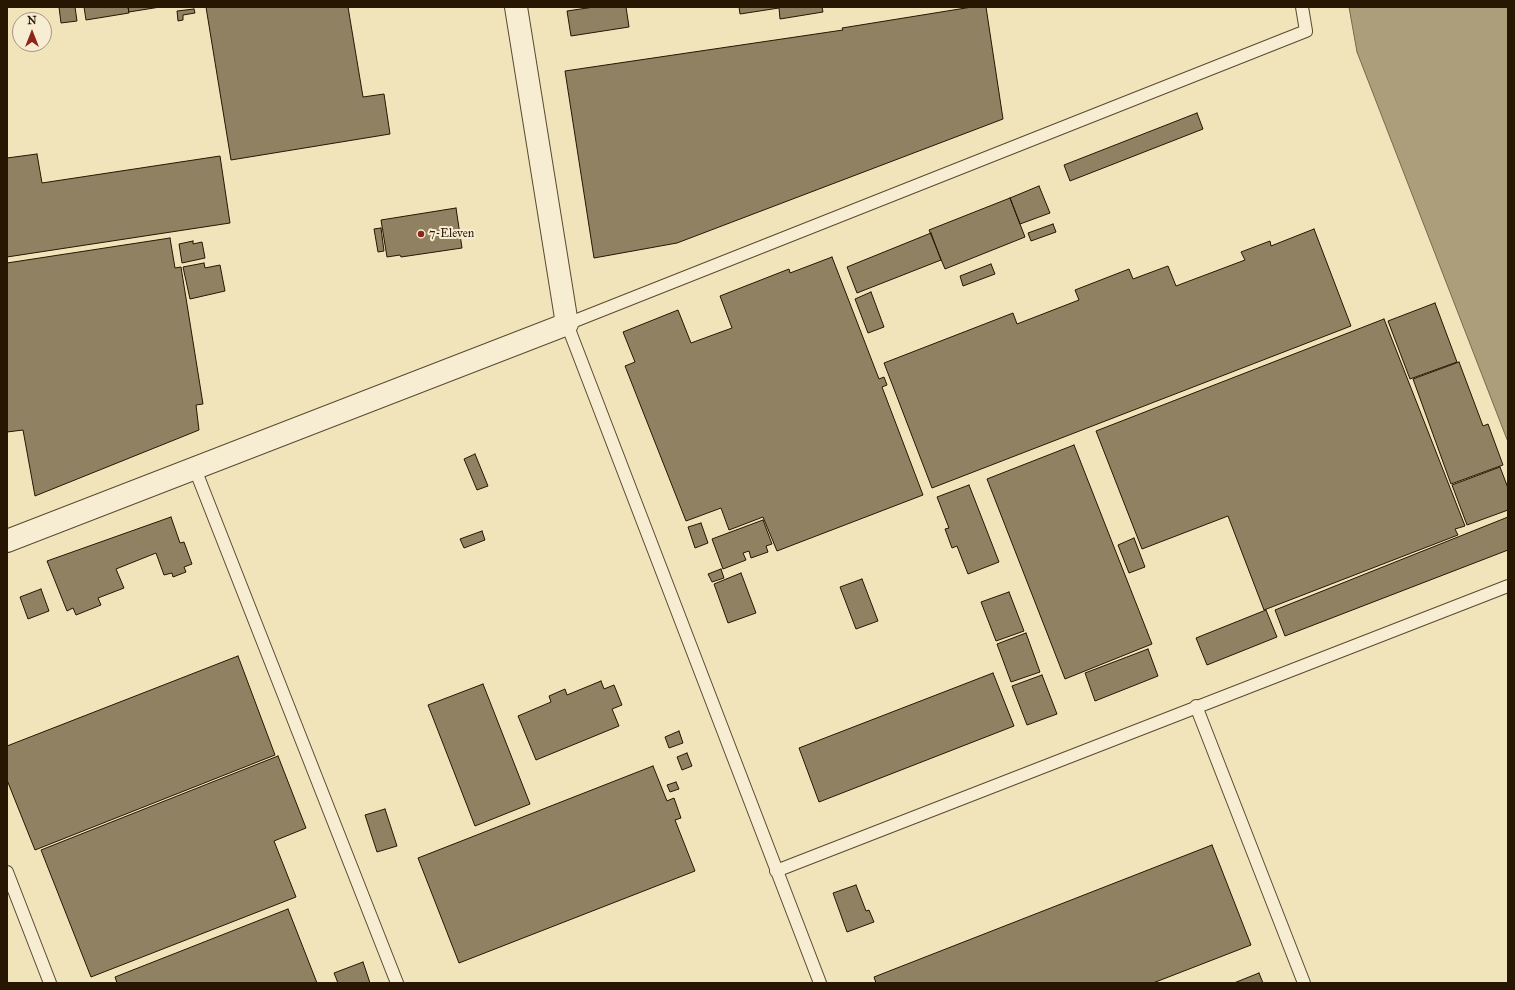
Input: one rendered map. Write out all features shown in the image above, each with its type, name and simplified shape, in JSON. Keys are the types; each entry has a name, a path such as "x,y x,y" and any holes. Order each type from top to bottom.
{"street":[{"path":"7,541 567,324 516,7"}],"lane":[{"path":"820,983 567,324 1306,31 1302,7"},
{"path":"195,469 397,983"},
{"path":"776,871 1196,706 1508,586"},
{"path":"1196,706 1304,983"},
{"path":"7,872 50,983"}],"shaded area":[{"path":"1349,7 1508,7 1508,442 1357,52"}],"building":[{"path":"59,7 75,7 77,21 61,23"},
{"path":"84,7 128,7 129,13 86,20"},
{"path":"128,7 160,7 129,12"},
{"path":"206,7 348,7 363,97 384,94 390,134 231,160"},
{"path":"594,7 626,7 629,27 571,36 567,11"},
{"path":"739,7 822,7 823,12 780,19 779,8 740,14"},
{"path":"972,7 986,7 1003,119 677,243 594,258 565,71 843,30 842,28"},
{"path":"194,9 195,13 183,15 183,20 178,21 177,11"},
{"path":"1197,113 1203,129 1070,181 1064,165"},
{"path":"37,154 42,183 220,156 230,223 7,257 7,158"},
{"path":"1039,186 1050,213 1020,224 1010,198"},
{"path":"1010,198 1025,237 945,269 929,230"},
{"name":"7-Eleven","path":"456,208 462,248 401,257 400,255 387,257 381,220"},
{"path":"1053,224 1056,232 1031,241 1028,233"},
{"path":"381,228 384,251 378,252 374,229"},
{"path":"1314,229 1351,326 932,488 884,363 1013,313 1017,324 1079,300 1075,290 1129,269 1133,279 1168,266 1176,286 1245,260 1241,252 1270,241 1271,246"},
{"path":"931,233 941,260 857,293 847,267"},
{"path":"170,238 175,268 181,267 203,404 196,405 199,430 35,496 23,430 7,432 7,263"},
{"path":"193,241 193,244 202,242 205,258 182,263 179,244"},
{"path":"832,257 879,379 884,377 887,385 882,387 923,495 777,551 763,517 729,530 721,508 686,521 625,366 635,362 623,332 678,310 691,343 732,328 720,296 789,269 790,273"},
{"path":"204,263 205,268 220,265 225,291 190,299 183,267"},
{"path":"991,264 995,274 963,286 960,276"},
{"path":"871,292 884,327 868,333 855,299"},
{"path":"1435,303 1457,362 1410,379 1388,321"},
{"path":"1384,319 1465,526 1455,529 1458,535 1264,610 1228,516 1142,549 1096,431"},
{"path":"1459,362 1483,426 1488,424 1503,465 1451,484 1413,379"},
{"path":"1074,445 1152,644 1065,679 987,479"},
{"path":"475,454 488,486 477,490 464,459"},
{"path":"1500,467 1508,488 1508,510 1467,525 1452,485"},
{"path":"969,485 999,562 968,574 957,546 952,548 945,529 949,528 937,497"},
{"path":"171,517 180,543 184,542 192,564 184,567 186,572 173,577 172,573 164,575 156,553 116,569 124,588 98,598 101,605 76,615 73,608 67,611 47,561"},
{"path":"1508,517 1508,550 1285,636 1275,610"},
{"path":"763,520 772,544 766,546 768,552 751,558 749,551 743,553 746,560 723,569 712,539"},
{"path":"701,523 708,543 695,548 688,527"},
{"path":"482,531 485,540 464,548 460,539"},
{"path":"1134,538 1145,567 1129,573 1118,545"},
{"path":"721,569 724,578 712,582 708,574"},
{"path":"741,573 756,613 728,623 714,584"},
{"path":"862,579 878,621 856,629 840,587"},
{"path":"41,589 49,611 28,619 20,597"},
{"path":"1009,592 1024,631 996,641 981,602"},
{"path":"1266,610 1277,637 1207,665 1196,638"},
{"path":"1026,633 1040,672 1011,682 997,644"},
{"path":"1148,649 1158,676 1095,701 1085,673"},
{"path":"238,656 275,755 35,850 7,780 7,746"},
{"path":"993,673 1014,726 819,802 799,748"},
{"path":"1042,675 1057,714 1027,725 1012,686"},
{"path":"601,681 604,689 614,685 622,705 612,709 619,726 536,760 518,716 551,702 549,696 565,689 567,695"},
{"path":"483,684 530,804 475,826 428,705"},
{"path":"679,731 683,743 669,748 665,737"},
{"path":"687,753 692,766 682,770 677,757"},
{"path":"278,756 306,828 274,841 296,897 91,977 41,850"},
{"path":"653,766 667,801 674,798 681,818 675,820 695,871 459,963 418,858"},
{"path":"676,782 679,789 670,792 667,785"},
{"path":"385,809 397,846 377,852 365,815"},
{"path":"1212,845 1251,945 1153,983 876,983 874,977"},
{"path":"856,885 866,911 869,910 874,922 847,932 833,893"},
{"path":"288,909 317,983 117,983 115,977"},
{"path":"363,962 370,983 338,983 334,973"},
{"path":"1259,973 1263,983 1234,983"}],"place":[{"name":"7-Eleven","path":"421,234"}]}
